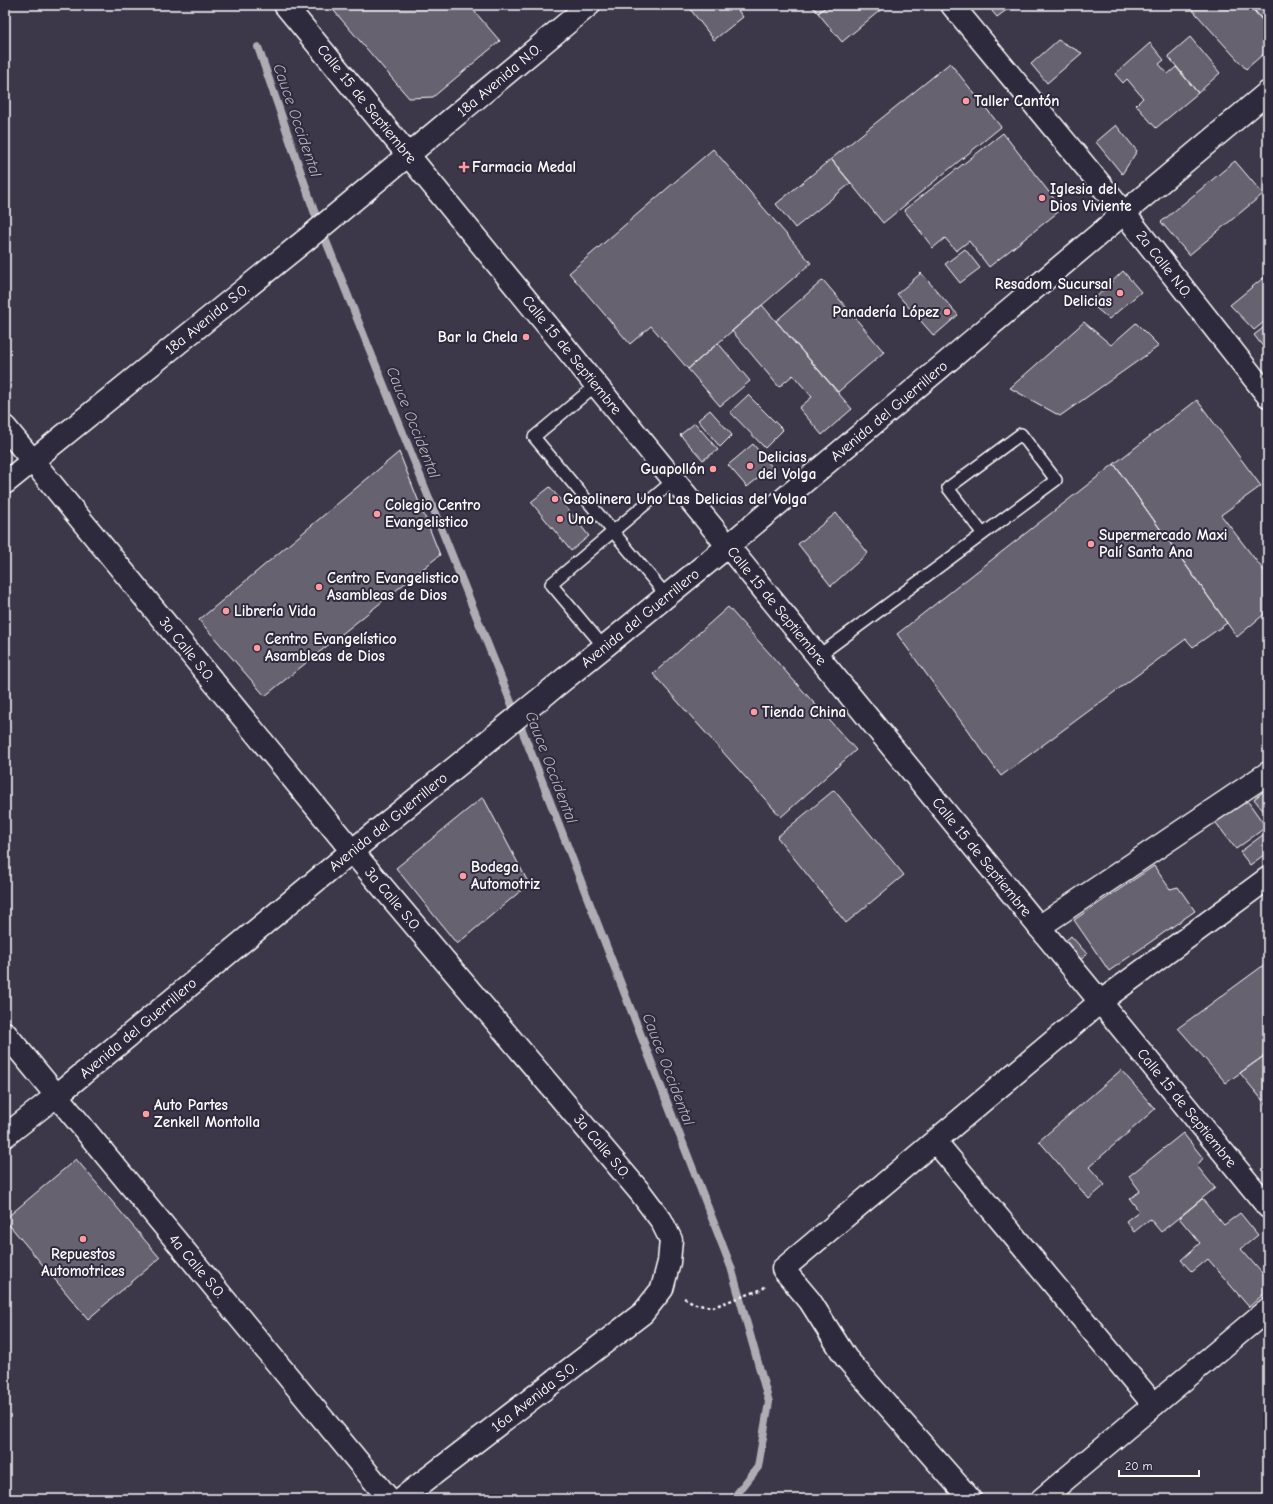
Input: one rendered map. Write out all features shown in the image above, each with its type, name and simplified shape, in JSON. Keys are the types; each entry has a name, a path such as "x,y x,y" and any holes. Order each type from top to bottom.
{"street":[{"name":"Calle 15 de Septiembre","path":"285,5 1268,1207"},
{"name":"18a Avenida N.O.","path":"409,156 589,5"},
{"name":"2a Calle N.O.","path":"952,5 1124,213 1268,396"},
{"name":"Avenida del Guerrillero","path":"5,1136 56,1096 352,851 728,546 1268,92"},
{"name":"18a Avenida S.O.","path":"5,483 409,156"},
{"name":"3a Calle S.O.","path":"5,427 352,851 640,1192 661,1220 671,1240 669,1262 662,1289"},
{"path":"1039,927 1268,773"},
{"path":"970,1499 846,1358 810,1301 783,1269 1100,1002 1268,878"},
{"name":"4a Calle S.O.","path":"5,1033 389,1499"},
{"path":"935,1141 1154,1405"},
{"name":"16a Avenida S.O.","path":"401,1499 643,1313 662,1289"},
{"path":"1042,1499 1268,1309"}],"lane":[{"path":"596,385 534,437 666,595"},
{"path":"818,656 983,534 1056,480 1021,434 948,488 983,534"},
{"path":"604,647 551,584 674,480"}],"path":[{"path":"662,1289 698,1304 712,1307 763,1289"}],"building":[{"path":"329,5 469,5 500,41 433,97 409,98"},
{"path":"687,5 734,5 743,17 714,40"},
{"path":"811,5 828,5 818,13"},
{"path":"828,5 883,5 884,7 842,42 818,13"},
{"path":"987,5 1013,5 997,17"},
{"path":"1188,5 1249,5 1268,27 1268,50 1246,69"},
{"path":"1250,5 1268,5 1268,26"},
{"path":"1190,37 1220,73 1198,93 1168,56"},
{"path":"1058,40 1082,53 1047,83 1031,64"},
{"path":"1150,43 1164,60 1159,64 1168,74 1176,67 1198,93 1156,128 1136,105 1143,98 1127,79 1123,83 1115,74"},
{"path":"950,63 1001,127 883,223 831,159"},
{"path":"1116,125 1137,151 1122,174 1096,142"},
{"path":"1003,133 1062,209 989,267 969,241 956,251 945,238 933,248 904,210"},
{"path":"713,149 811,263 688,369 651,326 630,344 569,273"},
{"path":"831,159 851,183 795,228 776,204"},
{"path":"1235,161 1263,194 1189,255 1161,222"},
{"path":"1268,178 1268,189 1263,183"},
{"path":"965,249 980,268 960,283 945,264"},
{"path":"1123,271 1141,292 1109,319 1090,303"},
{"path":"921,273 958,315 934,336 897,294"},
{"path":"1268,274 1268,319 1254,330 1230,305"},
{"path":"823,280 884,352 838,392 776,321"},
{"path":"762,305 852,409 822,435 799,408 812,397 793,375 779,387 732,331"},
{"path":"1084,322 1111,345 1136,323 1159,346 1060,416 1010,388"},
{"path":"1268,324 1268,353 1254,335"},
{"path":"718,343 750,381 720,406 688,369"},
{"path":"748,395 783,430 765,448 730,412"},
{"path":"1197,400 1261,486 1221,515 1268,576 1268,611 1237,637 1114,464"},
{"path":"710,410 732,435 720,447 698,420"},
{"path":"695,423 718,450 703,460 680,435"},
{"name":"Delicias del Volga","path":"753,444 772,467 747,487 728,465"},
{"name":"Centro Evangelistico Asambleas de Dios","path":"399,452 440,555 265,696 199,620"},
{"name":"Supermercado Maxi Palí Santa Ana","path":"1114,464 1227,623 1193,647 1186,639 1001,776 897,634"},
{"name":"Uno","path":"550,487 589,536 571,551 531,502"},
{"path":"836,513 868,553 831,586 798,544"},
{"name":"Tienda China","path":"728,607 856,750 781,817 653,674"},
{"path":"1268,788 1268,817 1254,799"},
{"path":"834,790 904,875 846,923 777,837"},
{"path":"1244,796 1266,827 1236,849 1213,819"},
{"name":"Bodega Automotriz","path":"483,797 529,884 457,944 396,868"},
{"path":"1268,831 1268,852 1250,865 1240,852"},
{"path":"1154,866 1170,889 1178,887 1195,911 1109,971 1074,920"},
{"path":"1071,936 1087,954 1079,961 1063,943"},
{"path":"1268,962 1268,1053 1226,1083 1178,1028"},
{"path":"1268,1053 1268,1107 1240,1073"},
{"path":"1121,1070 1155,1109 1089,1167 1105,1185 1089,1199 1039,1141"},
{"path":"1183,1133 1203,1158 1197,1166 1215,1188 1161,1232 1150,1219 1134,1232 1126,1221 1139,1211 1130,1199 1140,1191 1129,1176"},
{"name":"Repuestos Automotrices","path":"76,1159 160,1258 88,1319 5,1220"},
{"path":"1202,1199 1224,1225 1240,1213 1258,1235 1241,1249 1268,1280 1268,1290 1249,1307 1208,1259 1192,1272 1181,1260 1200,1243 1179,1218"}],"waterway":[{"name":"Cauce Occidental","path":"258,47 314,211 530,750 731,1267 769,1402 758,1467 733,1499"}],"place":[{"name":"Taller Cantón","path":"966,101"},
{"name":"Farmacia Medal","path":"464,167"},
{"name":"Iglesia del Dios Viviente","path":"1042,198"},
{"name":"Resadom Sucursal Delicias","path":"1120,293"},
{"name":"Panadería López","path":"947,312"},
{"name":"Bar la Chela","path":"526,337"},
{"name":"Delicias del Volga","path":"750,466"},
{"name":"Guapollón","path":"713,469"},
{"name":"Gasolinera Uno Las Delicias del Volga","path":"555,499"},
{"name":"Colegio Centro Evangelistico","path":"377,514"},
{"name":"Uno","path":"560,519"},
{"name":"Supermercado Maxi Palí Santa Ana","path":"1091,544"},
{"name":"Centro Evangelistico Asambleas de Dios","path":"319,587"},
{"name":"Librería Vida","path":"226,611"},
{"name":"Centro Evangelístico Asambleas de Dios","path":"257,648"},
{"name":"Tienda China","path":"754,712"},
{"name":"Bodega Automotriz","path":"463,876"},
{"name":"Auto Partes Zenkell Montolla","path":"146,1114"},
{"name":"Repuestos Automotrices","path":"83,1239"}]}
